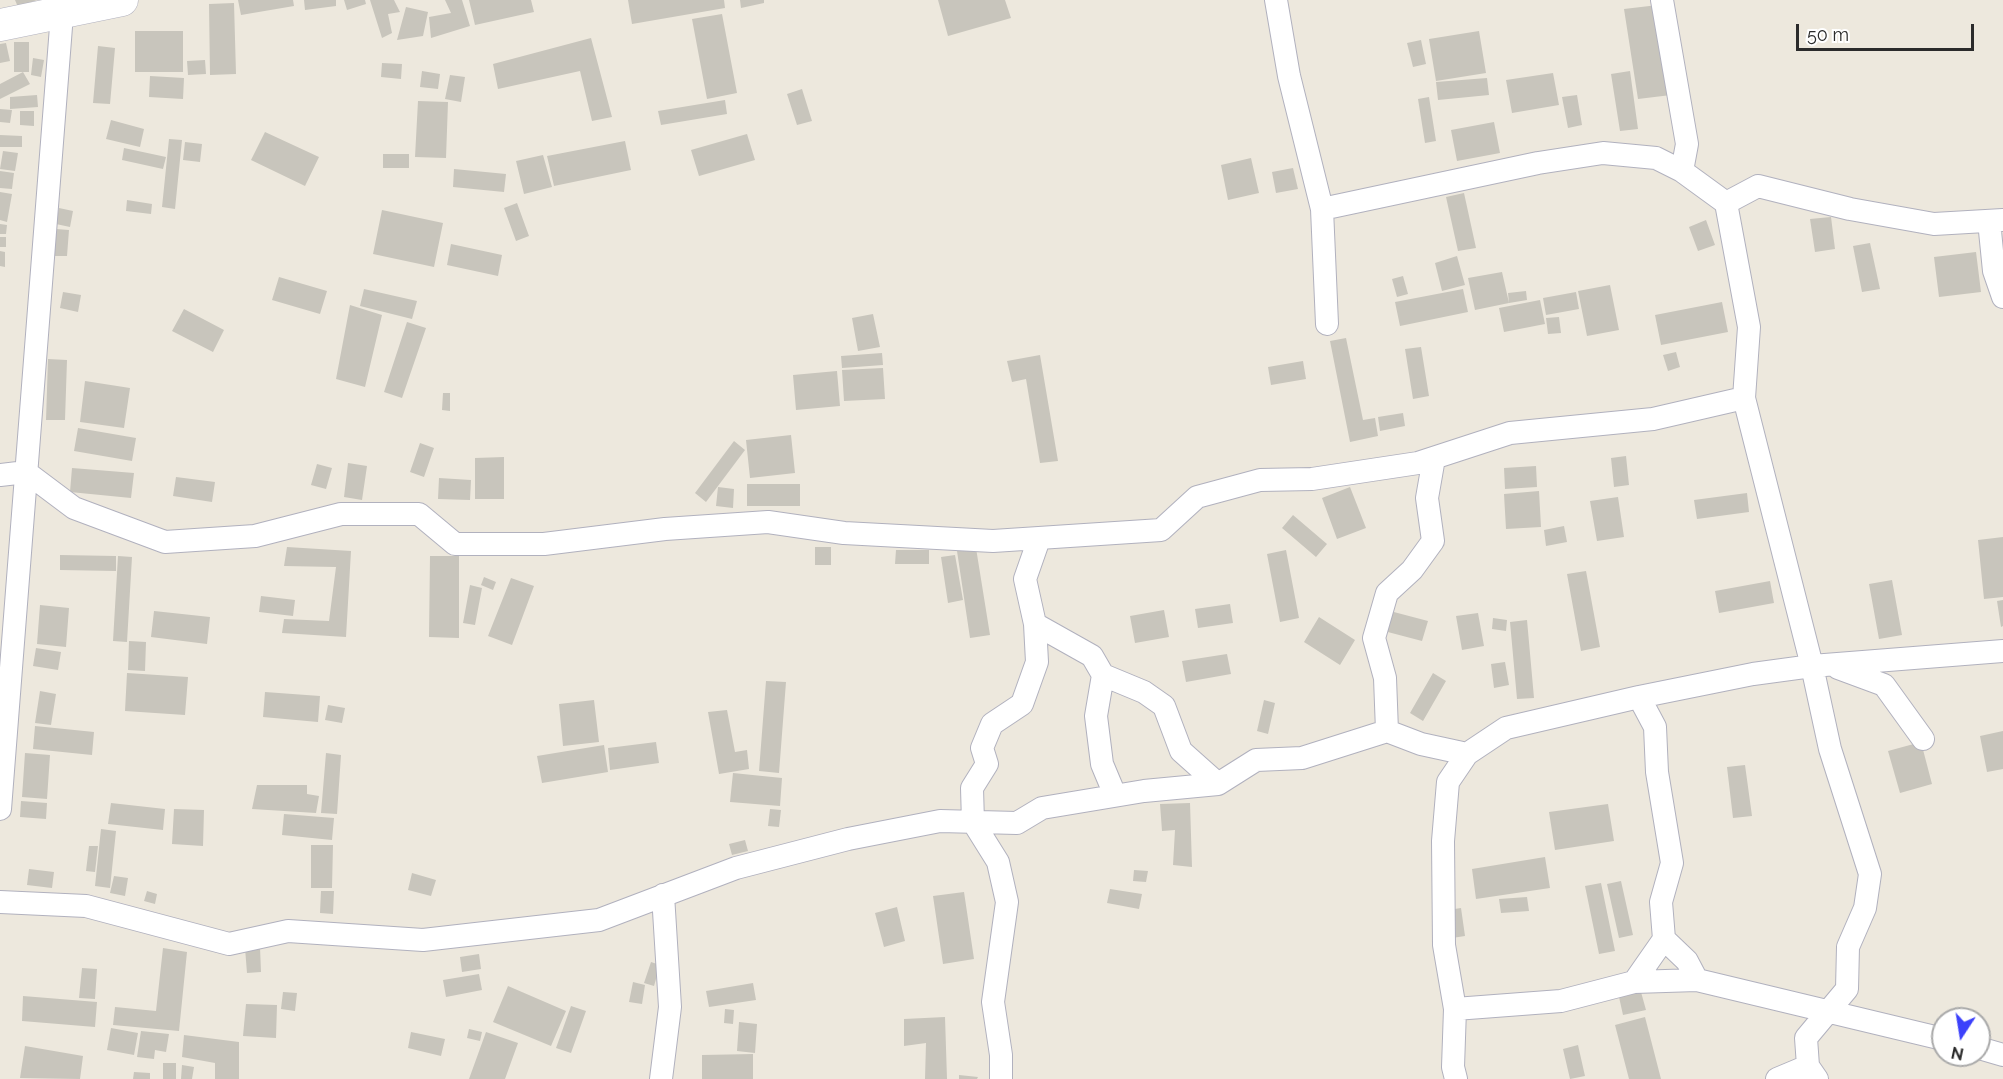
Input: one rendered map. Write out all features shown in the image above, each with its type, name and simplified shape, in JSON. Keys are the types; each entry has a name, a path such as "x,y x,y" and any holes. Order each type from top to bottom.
{"main road":[{"path":"0,25 116,1"}],"street":[{"path":"1276,0 1289,76 1322,209 1327,324"},
{"path":"1662,0 1688,144 1682,171"},
{"path":"0,809 62,14"},
{"path":"1322,209 1538,163 1603,153 1656,158 1682,171 1726,203 1749,327 1744,398 1822,666 1830,749 1870,874 1865,909 1848,947 1847,989 1806,1038"},
{"path":"1726,203 1758,186 1850,209 1934,224 1996,220 1994,271 2003,297"},
{"path":"0,475 26,472 74,508 165,542 255,536 341,514 420,514 455,544 544,544 665,529 768,522 844,533 993,542 1161,530 1197,497 1260,480 1312,478 1418,462 1510,433 1653,419 1744,398"},
{"path":"1388,731 1384,678 1374,638 1387,593 1412,570 1434,541 1427,498 1434,458"},
{"path":"1001,1079 1001,1054 993,1002 1007,902 999,862 973,822 972,788 987,764 982,748 992,724 1022,704 1037,662 1035,624 1025,579 1039,539"},
{"path":"1035,624 1092,656 1103,675 1144,692 1164,706 1181,751 1218,784"},
{"path":"1456,1079 1453,1067 1455,1009 1444,945 1443,841 1448,782 1467,754 1506,728 1639,697 1753,674 2003,651"},
{"path":"1822,666 1884,685 1923,739"},
{"path":"1103,675 1096,716 1102,764 1115,795"},
{"path":"1639,697 1655,727 1657,772 1672,863 1660,902 1664,939 1687,961 1697,980"},
{"path":"0,903 86,906 229,944 288,932 423,940 599,920 736,868 848,839 940,821 1017,823 1042,808 1115,795 1218,784 1256,760 1302,758 1388,731 1421,744 1467,754"},
{"path":"661,1079 670,1007 663,895"},
{"path":"1634,982 1664,939"},
{"path":"1455,1009 1561,1001 1634,982 1697,980 1931,1036"},
{"path":"1847,989 1874,1023"},
{"path":"1777,1079 1813,1072 1806,1038 1792,1003"}],"building":[{"path":"15,0 37,0 18,7"},
{"path":"238,0 293,0 294,6 241,15"},
{"path":"304,0 336,0 336,6 305,10"},
{"path":"344,0 365,0 366,4 347,10"},
{"path":"370,0 394,0 400,12 388,14 392,33 382,38"},
{"path":"445,0 462,0 470,26 431,38 429,17 451,13"},
{"path":"469,0 531,0 534,12 475,25"},
{"path":"628,0 724,0 725,8 632,24"},
{"path":"740,0 764,0 764,3 741,8"},
{"path":"938,0 1005,0 1011,18 948,36"},
{"path":"234,3 236,74 210,75 209,4"},
{"path":"1658,5 1671,95 1638,99 1624,9"},
{"path":"406,7 428,12 423,36 397,40"},
{"path":"722,14 737,93 707,99 692,19"},
{"path":"135,31 183,31 183,72 135,72"},
{"path":"1479,31 1486,73 1436,81 1429,39"},
{"path":"591,38 612,117 592,121 580,71 498,89 493,64"},
{"path":"1421,40 1426,64 1413,67 1407,43"},
{"path":"14,42 29,42 29,72 14,72"},
{"path":"6,43 10,61 0,63 0,44"},
{"path":"98,46 115,48 110,104 93,103"},
{"path":"33,58 44,60 41,77 31,75"},
{"path":"205,60 206,74 188,75 187,61"},
{"path":"382,63 402,64 401,79 381,77"},
{"path":"422,71 440,74 438,89 420,87"},
{"path":"1630,71 1638,129 1620,131 1611,74"},
{"path":"23,72 30,84 0,99 0,84"},
{"path":"1553,73 1559,105 1512,113 1506,80"},
{"path":"450,75 465,77 461,102 445,99"},
{"path":"150,76 184,78 183,99 149,97"},
{"path":"1487,78 1489,95 1438,100 1436,82"},
{"path":"802,89 812,121 797,125 787,94"},
{"path":"37,95 38,107 10,109 10,97"},
{"path":"1577,95 1582,125 1568,128 1562,97"},
{"path":"1429,97 1436,141 1425,143 1418,99"},
{"path":"725,100 727,114 661,125 658,111"},
{"path":"418,101 448,102 446,158 415,157"},
{"path":"0,109 12,110 10,123 0,122"},
{"path":"20,111 34,111 34,126 20,125"},
{"path":"111,120 144,129 140,147 106,139"},
{"path":"1494,122 1500,153 1457,161 1451,130"},
{"path":"265,132 319,157 305,186 251,160"},
{"path":"747,134 755,160 699,176 691,150"},
{"path":"0,135 22,136 22,147 0,147"},
{"path":"169,139 182,140 175,209 162,207"},
{"path":"625,141 631,170 554,186 547,156"},
{"path":"185,142 202,144 200,162 183,160"},
{"path":"124,148 166,157 163,169 122,160"},
{"path":"3,151 18,153 15,171 0,169"},
{"path":"383,154 409,154 409,168 383,168"},
{"path":"543,155 552,187 524,194 516,161"},
{"path":"1251,158 1259,193 1228,200 1221,165"},
{"path":"1293,168 1298,189 1276,193 1272,172"},
{"path":"454,169 506,174 504,192 453,187"},
{"path":"0,171 14,173 12,189 0,188"},
{"path":"0,192 12,194 7,222 0,220"},
{"path":"1464,193 1476,248 1458,251 1446,197"},
{"path":"127,200 152,204 151,214 126,211"},
{"path":"517,203 529,236 516,241 504,208"},
{"path":"59,208 73,211 70,227 56,224"},
{"path":"382,210 443,223 434,267 373,254"},
{"path":"1831,217 1835,249 1815,252 1810,219"},
{"path":"1706,220 1715,245 1698,251 1689,227"},
{"path":"0,224 7,225 6,234 0,234"},
{"path":"56,229 69,230 67,256 54,256"},
{"path":"0,237 6,237 6,247 0,247"},
{"path":"1870,243 1880,289 1862,292 1853,246"},
{"path":"451,244 502,255 498,276 447,265"},
{"path":"0,251 5,252 5,267 0,266"},
{"path":"1976,252 1981,292 1939,297 1934,257"},
{"path":"1457,256 1465,285 1442,291 1435,263"},
{"path":"1502,272 1509,303 1475,310 1468,278"},
{"path":"1403,276 1408,294 1397,297 1392,279"},
{"path":"279,277 327,291 320,314 272,300"},
{"path":"1610,285 1619,330 1587,336 1578,291"},
{"path":"364,289 417,301 412,319 360,306"},
{"path":"1463,289 1468,312 1400,326 1395,302"},
{"path":"1526,291 1527,300 1509,303 1508,293"},
{"path":"63,292 81,295 78,312 60,308"},
{"path":"1576,292 1579,309 1546,315 1543,298"},
{"path":"1540,300 1545,324 1504,332 1499,308"},
{"path":"1722,302 1728,332 1661,345 1655,315"},
{"path":"350,305 382,315 365,387 336,379"},
{"path":"184,309 224,330 213,352 172,331"},
{"path":"873,314 880,347 858,351 852,318"},
{"path":"1559,317 1561,333 1548,334 1546,318"},
{"path":"407,322 426,328 402,398 384,392"},
{"path":"1346,338 1363,420 1375,418 1378,436 1350,442 1330,341"},
{"path":"1421,347 1429,396 1413,399 1405,349"},
{"path":"1676,352 1680,367 1668,371 1663,355"},
{"path":"882,353 883,365 842,368 841,356"},
{"path":"1040,355 1058,461 1040,463 1026,379 1012,382 1007,361"},
{"path":"48,359 67,360 65,420 46,420"},
{"path":"1303,361 1306,379 1271,385 1268,367"},
{"path":"883,368 885,399 844,401 842,370"},
{"path":"837,371 840,406 796,410 793,375"},
{"path":"85,381 130,388 124,428 80,422"},
{"path":"443,393 450,393 450,411 442,410"},
{"path":"1403,413 1405,426 1380,431 1378,417"},
{"path":"78,428 136,438 132,461 74,451"},
{"path":"791,435 795,473 750,478 746,440"},
{"path":"734,441 745,450 706,502 695,493"},
{"path":"420,443 434,448 424,477 410,472"},
{"path":"1626,456 1629,485 1614,487 1611,458"},
{"path":"504,457 504,499 475,499 475,458"},
{"path":"348,463 367,466 362,500 344,497"},
{"path":"317,464 332,468 326,489 311,485"},
{"path":"1536,466 1537,487 1505,489 1504,468"},
{"path":"72,468 134,473 131,498 70,492"},
{"path":"176,477 215,482 212,502 173,496"},
{"path":"439,478 471,480 470,500 438,499"},
{"path":"747,484 800,484 800,506 747,506"},
{"path":"718,487 734,489 733,508 716,506"},
{"path":"1350,487 1366,528 1337,539 1322,498"},
{"path":"1539,491 1541,527 1506,529 1504,494"},
{"path":"1747,493 1749,512 1697,519 1694,500"},
{"path":"1618,497 1624,537 1597,541 1590,501"},
{"path":"1293,515 1327,544 1316,557 1282,528"},
{"path":"1564,526 1567,542 1546,546 1544,530"},
{"path":"2003,537 2003,597 1984,599 1978,540"},
{"path":"287,547 351,551 346,637 282,633 284,619 329,621 336,567 284,566"},
{"path":"815,547 831,547 831,565 815,565"},
{"path":"976,548 990,635 970,638 957,551"},
{"path":"896,550 929,550 929,564 895,564"},
{"path":"1286,550 1299,618 1280,622 1267,554"},
{"path":"60,555 116,556 116,571 60,570"},
{"path":"955,555 963,600 948,603 941,557"},
{"path":"118,556 132,557 127,642 113,641"},
{"path":"430,556 459,556 459,638 429,637"},
{"path":"1586,571 1600,647 1581,651 1567,574"},
{"path":"484,577 496,582 493,590 481,585"},
{"path":"511,578 534,586 512,645 488,636"},
{"path":"1892,580 1902,635 1879,639 1869,584"},
{"path":"1770,581 1774,603 1719,613 1715,591"},
{"path":"470,585 482,588 475,625 463,623"},
{"path":"261,596 295,600 293,616 259,612"},
{"path":"2003,600 2003,626 2001,627 1997,601"},
{"path":"1230,604 1233,623 1198,628 1195,609"},
{"path":"40,605 69,608 66,647 37,644"},
{"path":"1164,610 1169,637 1135,643 1130,616"},
{"path":"154,611 210,617 207,644 151,637"},
{"path":"1390,611 1428,621 1422,641 1384,631"},
{"path":"1478,613 1484,646 1462,650 1456,616"},
{"path":"1319,617 1355,640 1340,665 1304,642"},
{"path":"1493,618 1507,620 1506,631 1492,629"},
{"path":"1527,620 1534,698 1517,699 1510,622"},
{"path":"129,641 146,642 145,671 128,670"},
{"path":"36,648 61,652 58,670 33,666"},
{"path":"1227,654 1231,674 1186,682 1182,661"},
{"path":"1505,662 1509,685 1494,688 1491,664"},
{"path":"127,673 188,677 185,715 125,711"},
{"path":"1433,673 1446,681 1423,721 1410,713"},
{"path":"766,681 786,682 779,773 759,771"},
{"path":"40,691 56,694 51,725 35,723"},
{"path":"265,692 320,696 318,722 263,717"},
{"path":"594,700 599,742 563,746 559,704"},
{"path":"1264,700 1275,703 1268,734 1257,731"},
{"path":"328,705 345,708 342,723 325,720"},
{"path":"727,710 735,752 747,750 749,769 719,774 708,712"},
{"path":"35,726 94,732 92,755 33,749"},
{"path":"2003,731 2003,769 1987,772 1980,736"},
{"path":"656,742 659,763 610,770 608,748"},
{"path":"1921,742 1932,784 1900,793 1888,751"},
{"path":"604,745 608,772 542,783 537,756"},
{"path":"25,753 50,755 47,799 22,797"},
{"path":"326,753 341,755 337,814 321,813"},
{"path":"1745,765 1752,816 1733,818 1727,767"},
{"path":"733,773 782,778 780,806 730,802"},
{"path":"257,785 307,785 307,794 319,796 316,813 252,809"},
{"path":"21,801 47,803 46,819 20,817"},
{"path":"111,803 165,809 163,830 108,824"},
{"path":"1190,803 1192,867 1173,865 1175,830 1162,831 1160,804"},
{"path":"1608,804 1614,841 1555,850 1549,812"},
{"path":"174,809 204,810 203,846 172,844"},
{"path":"770,809 781,810 779,827 768,826"},
{"path":"284,814 334,818 332,840 282,835"},
{"path":"101,829 116,831 110,888 95,886"},
{"path":"745,840 748,851 732,855 729,844"},
{"path":"311,845 333,845 332,888 311,888"},
{"path":"89,846 98,846 95,872 86,871"},
{"path":"1545,857 1550,888 1476,899 1472,869"},
{"path":"29,869 54,872 52,888 27,885"},
{"path":"1134,870 1148,871 1146,882 1133,881"},
{"path":"412,873 436,880 431,896 408,890"},
{"path":"114,876 128,878 125,896 110,893"},
{"path":"1621,881 1633,935 1619,938 1607,884"},
{"path":"1601,883 1615,951 1599,954 1585,886"},
{"path":"1110,889 1142,894 1139,909 1107,903"},
{"path":"147,891 157,894 155,904 144,901"},
{"path":"321,891 334,891 333,914 320,913"},
{"path":"964,892 974,959 943,964 933,896"},
{"path":"1527,897 1529,911 1501,913 1499,899"},
{"path":"897,907 905,941 884,947 875,913"},
{"path":"1461,908 1465,936 1452,938 1448,910"},
{"path":"260,947 261,972 247,973 245,948"},
{"path":"163,948 187,952 179,1031 113,1025 115,1007 156,1011"},
{"path":"479,954 481,969 462,972 460,957"},
{"path":"651,962 660,965 654,986 644,983"},
{"path":"82,968 97,969 95,999 79,998"},
{"path":"479,974 482,990 446,997 443,980"},
{"path":"633,982 645,985 642,1004 629,1002"},
{"path":"753,983 756,1000 709,1007 706,991"},
{"path":"508,986 566,1011 551,1046 493,1022"},
{"path":"283,992 297,993 295,1011 281,1009"},
{"path":"1641,992 1646,1010 1623,1015 1619,997"},
{"path":"23,996 97,1002 95,1027 22,1021"},
{"path":"246,1004 277,1005 276,1038 243,1036"},
{"path":"571,1006 586,1011 571,1053 556,1048"},
{"path":"725,1009 734,1010 733,1024 724,1023"},
{"path":"945,1017 947,1079 925,1079 926,1043 904,1046 904,1019"},
{"path":"1645,1017 1661,1079 1629,1079 1615,1025"},
{"path":"739,1022 757,1024 755,1053 737,1051"},
{"path":"111,1028 138,1033 134,1055 107,1050"},
{"path":"469,1029 482,1032 480,1041 467,1038"},
{"path":"141,1031 169,1034 166,1052 155,1050 154,1059 137,1057"},
{"path":"411,1032 445,1039 441,1056 408,1048"},
{"path":"486,1032 518,1043 505,1079 469,1079"},
{"path":"184,1035 239,1042 239,1079 215,1079 215,1063 182,1057"},
{"path":"1578,1045 1585,1076 1570,1079 1563,1049"},
{"path":"25,1046 83,1056 80,1079 20,1078"},
{"path":"753,1054 753,1079 702,1079 702,1055"},
{"path":"163,1063 176,1063 176,1079 163,1079"},
{"path":"182,1065 194,1067 192,1079 181,1079"},
{"path":"134,1072 150,1073 150,1079 133,1079"},
{"path":"959,1075 978,1077 977,1079 959,1079"}]}
